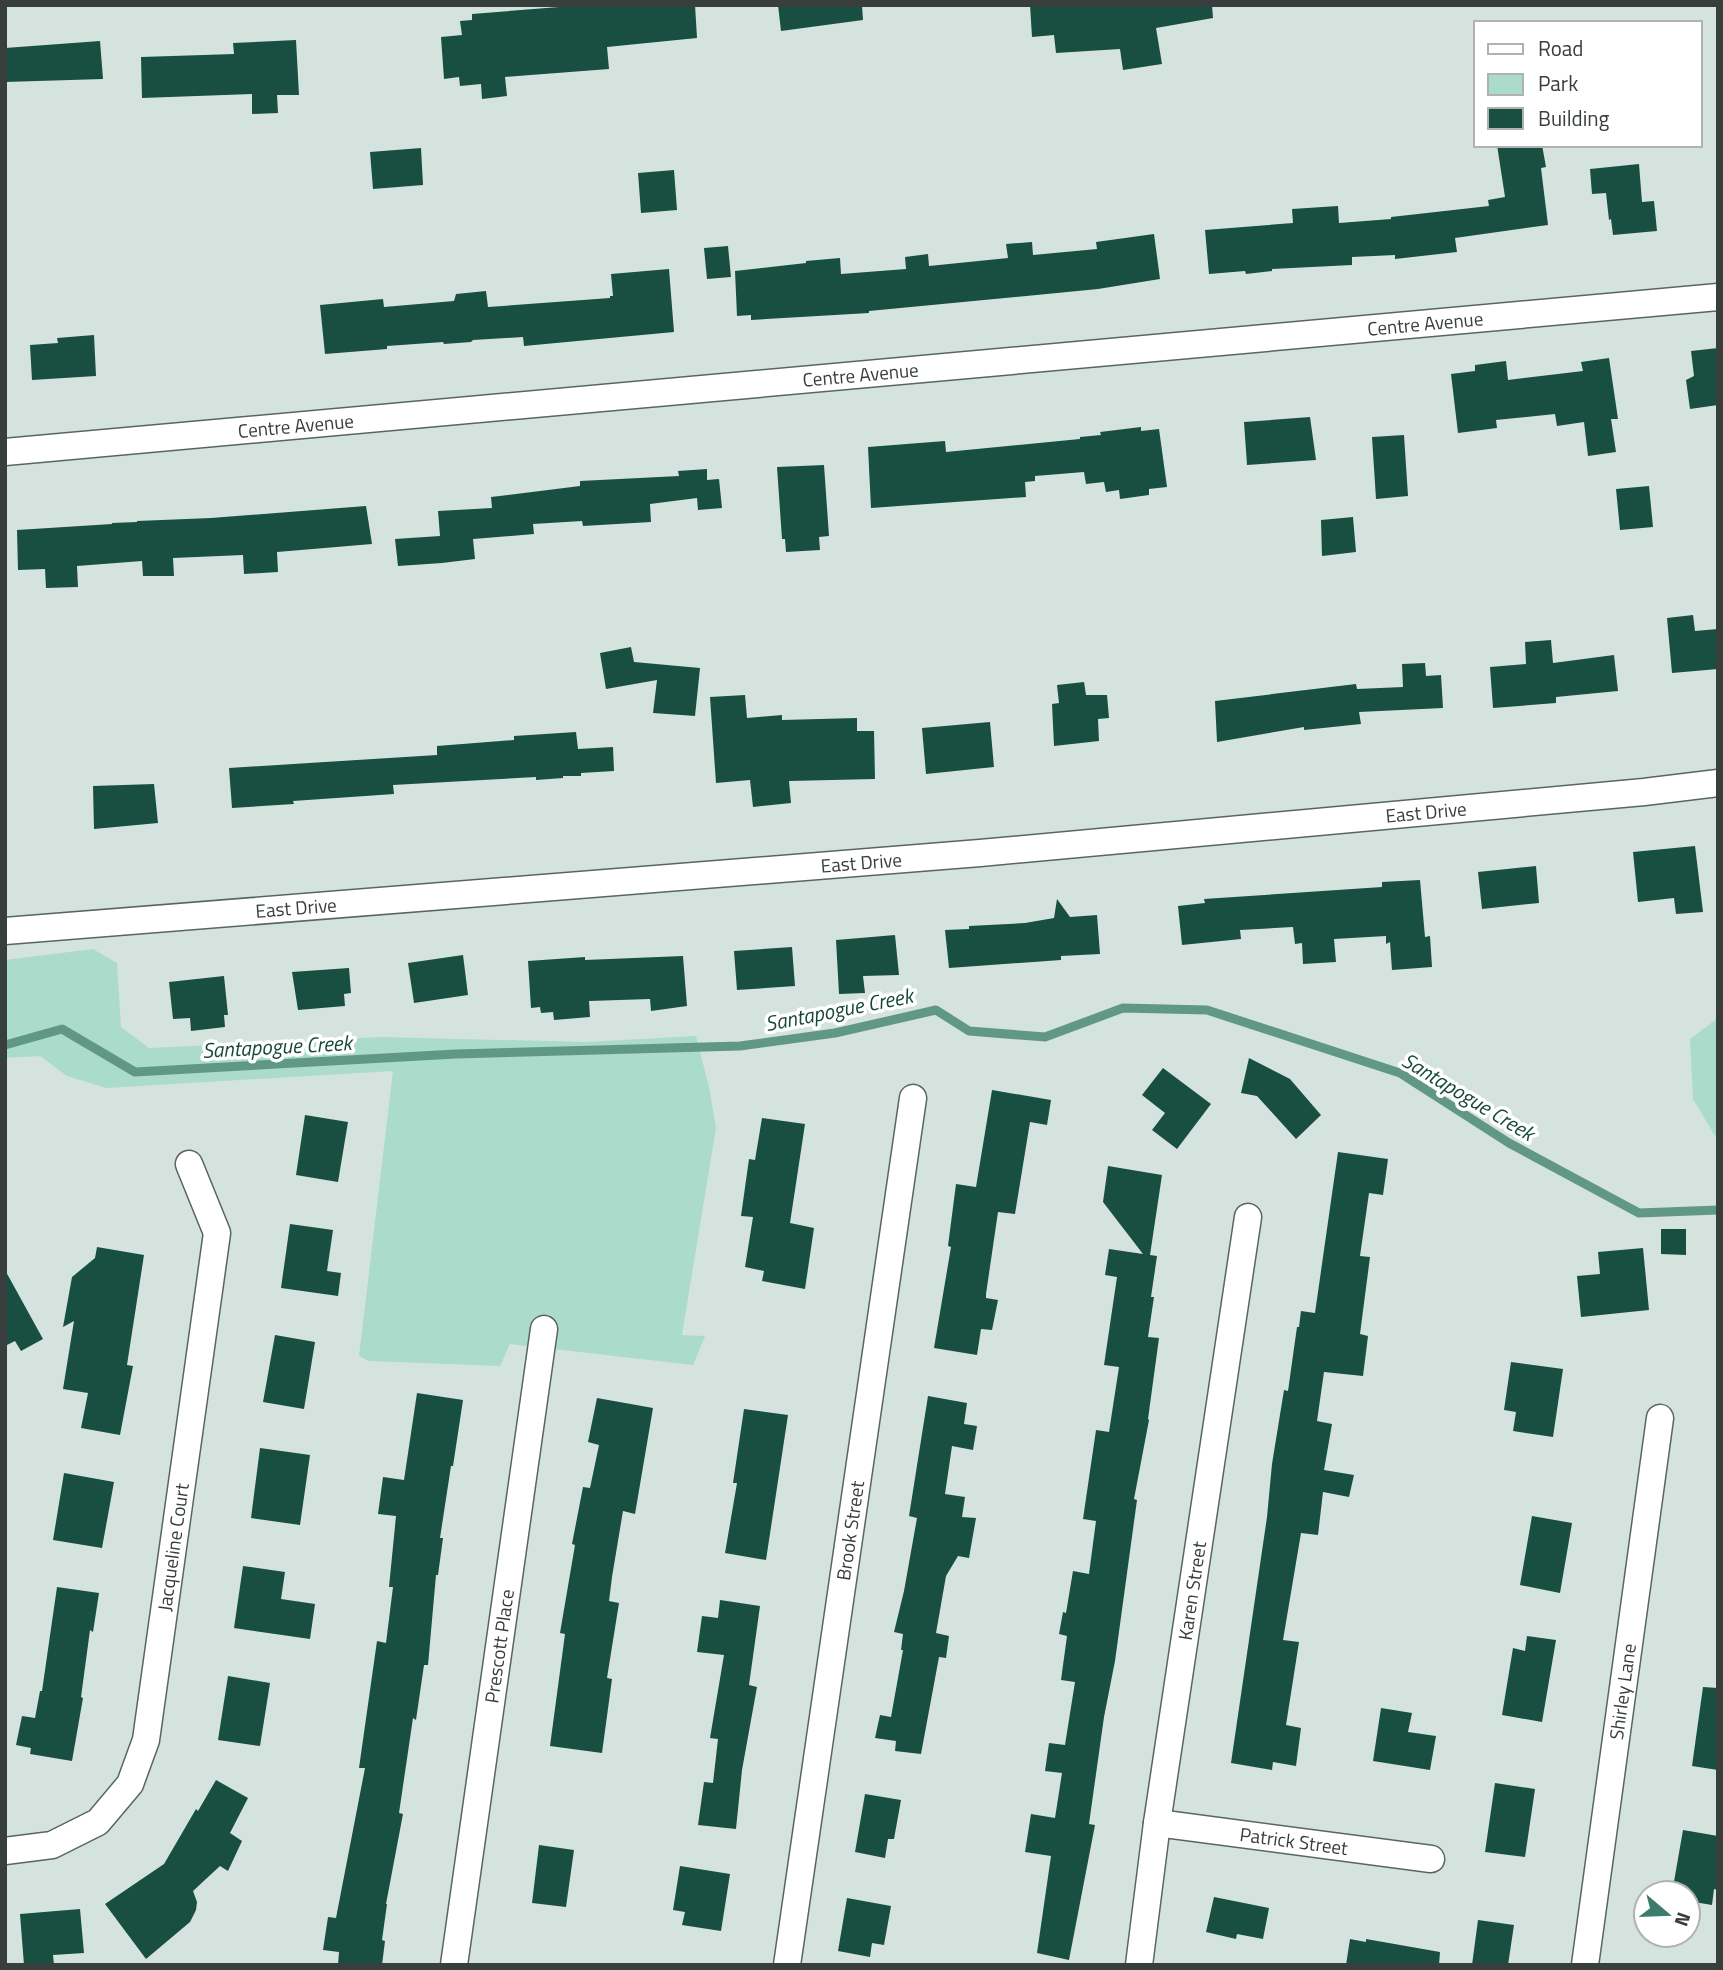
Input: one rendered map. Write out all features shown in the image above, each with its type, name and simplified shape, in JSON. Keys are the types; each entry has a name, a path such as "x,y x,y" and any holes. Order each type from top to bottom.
{"street":[{"name":"Centre Avenue","path":"5,452 1718,297"},
{"name":"East Drive","path":"5,930 980,853 1617,795 1718,783"},
{"name":"Brook Street","path":"787,1965 913,1097"},
{"name":"Jacqueline Court","path":"5,1851 52,1845 98,1822 130,1784 146,1740 217,1233 189,1164"},
{"name":"Karen Street","path":"1139,1965 1157,1823 1248,1217"},
{"name":"Prescott Place","path":"454,1965 544,1329"},
{"name":"Shirley Lane","path":"1585,1965 1660,1418"},
{"name":"Patrick Street","path":"1157,1823 1431,1859"}],"green space":[{"path":"93,949 117,963 121,1027 149,1048 381,1037 586,1042 696,1036 716,1128 682,1335 705,1336 693,1365 510,1344 500,1366 369,1361 359,1356 393,1071 106,1088 67,1076 40,1056 5,1058 5,960"},
{"path":"1718,1018 1718,1141 1693,1099 1690,1039"}],"building":[{"path":"584,5 695,5 697,38 607,47 609,69 505,77 507,96 482,99 481,84 460,86 459,77 444,79 441,37 462,35 460,21 472,20 472,14"},
{"path":"778,5 862,5 863,20 781,31"},
{"path":"1030,5 1212,5 1213,18 1156,28 1162,64 1123,70 1120,49 1056,53 1054,35 1032,37"},
{"path":"296,40 299,95 277,95 278,113 252,114 252,94 142,98 141,57 234,54 233,43"},
{"path":"100,41 103,79 5,82 5,48"},
{"path":"1497,147 1542,147 1546,167 1541,168 1548,225 1455,238 1457,252 1395,259 1395,255 1352,257 1352,265 1272,269 1246,274 1245,271 1209,274 1205,230 1293,223 1292,209 1338,206 1339,223 1489,206 1488,200 1505,197"},
{"path":"421,148 423,185 373,189 370,152"},
{"path":"1639,164 1642,202 1654,201 1657,231 1613,235 1606,193 1592,194 1590,169"},
{"path":"674,170 677,210 641,213 638,173"},
{"path":"1154,234 1160,279 1098,289 869,313 751,320 751,315 737,316 735,271 840,258 841,274 906,269 905,257 928,254 929,266 1008,258 1006,244 1032,242 1033,255 1097,249 1096,242"},
{"path":"728,246 731,277 707,279 704,248"},
{"path":"669,269 674,332 524,346 523,337 473,340 387,346 387,349 325,354 320,305 383,299 384,307 454,301 456,294 486,291 488,307 610,298 613,296 611,274"},
{"path":"94,335 96,376 32,380 30,345 58,343 57,338"},
{"path":"1718,348 1718,405 1690,409 1686,380 1694,376 1691,351"},
{"path":"1609,358 1618,419 1611,419 1616,452 1588,456 1584,422 1557,426 1555,414 1496,420 1497,428 1458,433 1451,374 1475,371 1475,365 1506,361 1508,380 1583,371 1581,362"},
{"path":"1310,417 1316,460 1247,465 1244,422"},
{"path":"1141,427 1141,431 1159,429 1167,487 1149,489 1149,495 1120,499 1119,490 1106,492 1104,482 1086,484 1084,472 1035,476 1035,481 1025,482 1026,497 871,508 868,447 945,441 946,452 1080,439 1101,435 1100,432"},
{"path":"1404,435 1408,496 1376,499 1372,437"},
{"path":"824,465 829,536 819,537 820,550 786,552 785,539 782,539 777,467"},
{"path":"707,469 707,480 719,479 722,508 698,510 697,498 650,504 651,522 583,526 582,521 533,524 534,534 473,539 475,559 398,566 395,539 440,536 438,511 492,508 491,497 580,486 580,481 679,476 678,471"},
{"path":"1649,486 1653,527 1620,530 1616,489"},
{"path":"366,506 372,544 277,552 278,572 244,574 243,555 173,558 174,576 143,576 142,561 77,566 78,587 46,588 45,569 18,570 17,530"},
{"path":"1353,517 1356,552 1322,556 1321,520"},
{"path":"1693,615 1695,631 1718,629 1718,669 1672,673 1667,618"},
{"path":"1551,640 1553,663 1614,655 1618,691 1556,697 1556,703 1493,708 1490,667 1526,664 1525,642"},
{"path":"631,647 634,662 700,668 695,716 653,713 657,680 606,689 600,653"},
{"path":"1425,663 1426,676 1441,675 1443,708 1359,712 1361,724 1304,730 1304,727 1217,742 1215,701 1356,684 1357,689 1403,687 1402,664"},
{"path":"1084,682 1086,695 1107,695 1109,718 1098,719 1099,741 1054,746 1052,704 1059,703 1057,685"},
{"path":"745,695 747,718 782,715 782,720 857,718 857,731 874,731 875,779 789,781 791,803 753,807 750,780 716,783 710,697"},
{"path":"990,722 994,767 926,774 922,728"},
{"path":"576,732 578,749 613,747 614,771 536,780 536,777 393,785 394,794 232,808 229,768 437,755 437,746 514,740 514,736"},
{"path":"154,784 158,823 94,829 93,786"},
{"path":"1695,846 1703,912 1676,914 1674,898 1638,902 1633,852"},
{"path":"1536,866 1539,903 1482,909 1478,872"},
{"path":"1420,880 1425,937 1430,936 1432,967 1392,970 1390,942 1386,944 1386,936 1334,939 1336,962 1303,964 1302,943 1295,944 1293,927 1240,930 1241,939 1182,945 1178,906 1205,903 1204,899 1382,887 1382,882"},
{"path":"1057,899 1070,917 1097,915 1100,954 1061,956 1061,960 949,968 945,930 1054,918"},
{"path":"895,935 899,975 863,976 865,993 839,994 836,940"},
{"path":"792,947 795,986 737,990 734,951"},
{"path":"463,955 468,995 414,1003 408,963"},
{"path":"683,956 687,1006 651,1011 650,999 589,1001 590,1017 554,1020 553,1012 541,1013 540,1007 531,1008 528,961 585,957 585,960"},
{"path":"349,968 351,993 344,994 345,1006 298,1010 292,972"},
{"path":"224,976 228,1015 224,1015 225,1027 191,1031 190,1018 173,1019 169,982"},
{"path":"1249,1058 1290,1079 1321,1115 1296,1139 1257,1096 1241,1093"},
{"path":"1163,1068 1211,1104 1177,1149 1152,1130 1165,1113 1142,1095"},
{"path":"992,1090 1051,1100 1047,1125 1030,1122 1015,1214 998,1212 986,1298 998,1300 992,1330 981,1329 977,1355 934,1348 951,1247 948,1246 956,1184 976,1187"},
{"path":"305,1115 348,1122 338,1182 296,1175"},
{"path":"762,1118 805,1124 790,1223 814,1228 805,1289 762,1281 764,1271 745,1267 753,1217 741,1216 749,1159 755,1160"},
{"path":"1338,1152 1388,1159 1383,1195 1369,1193 1360,1256 1370,1257 1360,1334 1368,1336 1363,1376 1324,1372 1317,1421 1332,1424 1324,1470 1354,1475 1349,1497 1323,1492 1318,1535 1301,1533 1283,1640 1299,1642 1286,1725 1301,1728 1296,1766 1273,1762 1272,1770 1231,1763 1284,1390 1288,1391 1301,1311 1315,1313"},
{"path":"1108,1166 1162,1175 1150,1255 1157,1256 1148,1337 1159,1338 1149,1420 1134,1499 1137,1500 1115,1661 1089,1824 1095,1825 1069,1960 1037,1953 1051,1856 1025,1852 1031,1814 1055,1818 1062,1773 1045,1771 1049,1743 1065,1745 1075,1682 1061,1680 1067,1636 1059,1634 1063,1612 1066,1613 1073,1571 1089,1574 1096,1521 1083,1519 1096,1430 1109,1432 1119,1367 1104,1365 1117,1277 1105,1275 1109,1249 1143,1254 1103,1202"},
{"path":"290,1224 333,1230 327,1271 341,1273 338,1296 281,1288"},
{"path":"1661,1229 1686,1229 1686,1255 1661,1254"},
{"path":"97,1247 144,1255 127,1365 133,1366 120,1435 81,1428 88,1393 63,1389 74,1321 63,1327 72,1277 95,1258"},
{"path":"1643,1248 1649,1310 1581,1317 1577,1276 1600,1274 1598,1252"},
{"path":"5,1270 43,1339 21,1351 15,1341 5,1346"},
{"path":"275,1335 315,1342 304,1409 263,1402"},
{"path":"1511,1362 1563,1369 1553,1437 1513,1431 1516,1412 1504,1410"},
{"path":"417,1393 463,1400 440,1538 443,1538 436,1575 428,1665 424,1665 416,1720 413,1718 399,1813 403,1814 386,1904 382,1965 338,1965 339,1952 323,1950 328,1917 336,1918 365,1768 359,1768 377,1641 386,1643 393,1587 389,1587 396,1516 378,1514 383,1477 404,1480"},
{"path":"928,1396 967,1403 964,1424 977,1426 973,1450 952,1446 945,1494 965,1497 962,1517 976,1518 969,1558 958,1556 946,1576 936,1633 949,1636 946,1658 939,1657 921,1754 895,1751 896,1741 875,1738 880,1715 891,1717 903,1650 903,1634 894,1632 917,1518 909,1516"},
{"path":"597,1398 653,1408 635,1514 623,1511 612,1577 609,1601 619,1603 607,1678 612,1679 602,1753 550,1746 565,1634 560,1633 575,1545 572,1544 583,1487 590,1488 599,1445 588,1442"},
{"path":"744,1409 788,1415 766,1560 725,1553 737,1483 733,1483"},
{"path":"260,1448 310,1455 300,1525 251,1518"},
{"path":"64,1473 114,1482 102,1548 53,1540"},
{"path":"1532,1516 1572,1523 1560,1593 1520,1585"},
{"path":"243,1566 285,1572 281,1599 315,1604 310,1639 234,1628"},
{"path":"57,1587 99,1593 93,1632 90,1630 83,1698 72,1761 30,1754 31,1748 16,1745 22,1716 35,1718 42,1691"},
{"path":"720,1600 760,1606 749,1685 757,1687 742,1770 736,1829 698,1825 704,1782 713,1783 718,1739 710,1738 724,1655 697,1652 702,1616 718,1618"},
{"path":"1527,1636 1556,1640 1542,1722 1502,1715 1513,1648 1525,1651"},
{"path":"228,1676 270,1683 260,1746 218,1740"},
{"path":"1703,1687 1718,1688 1718,1770 1692,1766"},
{"path":"1381,1708 1412,1713 1408,1732 1436,1736 1430,1770 1373,1761"},
{"path":"216,1780 248,1798 230,1833 242,1841 228,1871 220,1866 193,1891 197,1902 190,1922 146,1959 105,1904 164,1864"},
{"path":"1495,1783 1535,1789 1525,1857 1485,1852"},
{"path":"865,1794 901,1800 894,1839 888,1839 885,1858 855,1852"},
{"path":"1683,1830 1718,1836 1718,1890 1714,1889 1712,1905 1702,1903 1702,1879 1674,1879"},
{"path":"539,1845 574,1850 566,1907 532,1903"},
{"path":"680,1866 730,1874 721,1931 682,1925 685,1912 673,1910"},
{"path":"1214,1897 1269,1908 1263,1939 1237,1934 1236,1939 1206,1932"},
{"path":"847,1898 891,1906 884,1945 872,1943 870,1957 838,1951"},
{"path":"80,1909 84,1953 53,1955 54,1965 24,1965 20,1914"},
{"path":"1478,1920 1514,1925 1508,1965 1472,1965"},
{"path":"1350,1939 1366,1942 1366,1939 1440,1952 1439,1965 1346,1965"}],"waterway":[{"name":"Santapogue Creek","path":"5,1045 62,1029 135,1072 456,1054 740,1046 835,1033 936,1010 969,1031 1045,1037 1123,1008 1207,1010 1400,1073 1509,1143 1639,1213 1718,1210"}]}
